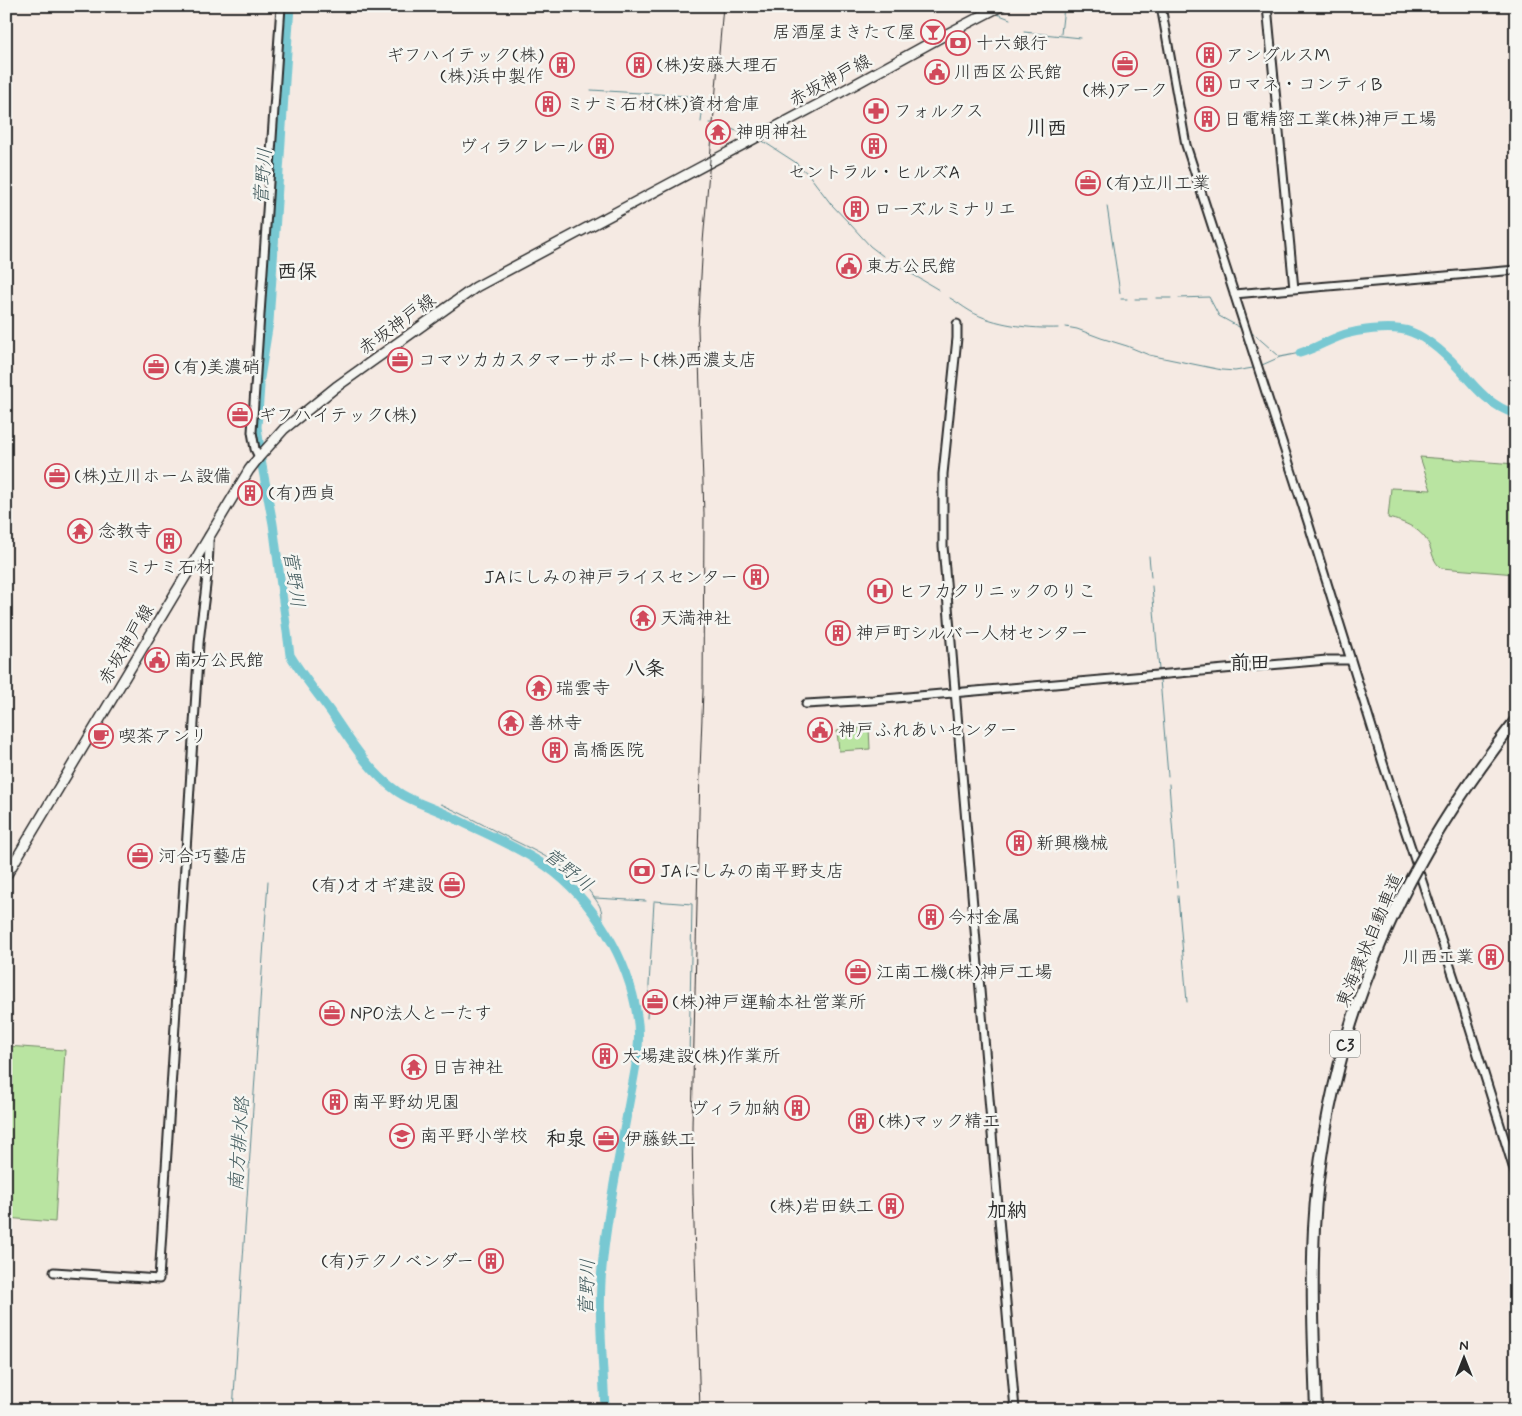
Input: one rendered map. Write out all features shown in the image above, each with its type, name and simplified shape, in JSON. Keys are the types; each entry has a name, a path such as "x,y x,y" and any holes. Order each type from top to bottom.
{"highway":[{"name":"東海環状自動車道","path":"1316,1410 1313,1278 1316,1211 1326,1126 1348,1033 1378,950 1420,862 1447,816 1476,773 1516,720"}],"main road":[{"name":"赤坂神戸線","path":"6,876 249,470 284,429 336,386 476,287 1001,6"}],"street":[{"path":"259,457 255,449 252,432 280,6"},
{"path":"1161,6 1186,145 1516,1176"},
{"path":"1267,6 1294,289"},
{"path":"1234,294 1516,270"},
{"path":"957,324 942,496 942,546 1015,1410"},
{"path":"54,1272 159,1279 199,644 209,558 208,536"},
{"path":"806,704 1318,661 1351,660"}],"green space":[{"path":"1420,457 1516,464 1516,574 1441,568 1435,561 1423,535 1407,524 1388,518 1391,488 1431,490"},
{"path":"869,727 870,749 839,751 837,731"},
{"path":"6,1046 65,1050 55,1222 6,1218"}],"waterway":[{"name":"菅野川","path":"260,378 269,322 290,6"},
{"path":"1059,6 1064,7 1061,34"},
{"path":"997,14 1010,19"},
{"path":"1024,32 1081,38"},
{"path":"591,90 704,97 701,122"},
{"path":"710,123 718,124 750,136"},
{"path":"761,140 795,162 809,175 831,204 870,246 883,256"},
{"path":"1107,206 1120,293"},
{"path":"890,261 939,290"},
{"path":"1179,298 1209,297 1219,316 1241,328"},
{"path":"950,298 979,316 990,320 1025,327 1058,328"},
{"path":"1156,298 1171,298"},
{"path":"1121,299 1127,299"},
{"path":"1135,299 1147,299"},
{"path":"1066,327 1077,329 1149,355 1222,370 1235,371 1253,368"},
{"path":"1300,353 1350,333 1381,329 1405,330 1418,335 1438,349 1492,402 1516,414"},
{"path":"1251,333 1279,356"},
{"path":"1262,365 1280,357 1300,353"},
{"name":"菅野川","path":"260,386 257,427 260,449"},
{"name":"菅野川","path":"261,460 273,524 290,655 304,676 360,754 387,784 411,799 523,852 546,866 563,880 579,895 606,932 626,974 633,995 639,1037 635,1071 614,1180 601,1277 601,1334 605,1410"},
{"path":"1149,556 1151,577"},
{"path":"1152,586 1159,670"},
{"path":"1160,679 1168,776"},
{"path":"1169,784 1177,887"},
{"path":"441,804 537,852 574,875 600,906 602,913 600,924"},
{"name":"南方排水路","path":"233,1410 268,881"},
{"path":"1178,896 1187,1002"},
{"path":"595,898 646,901"},
{"path":"654,901 692,904 689,1060"},
{"path":"647,1018 654,902"}],"railway":[{"path":"700,1410 692,1127 703,691 704,514 698,328 703,242 723,6"}],"place":[{"name":"居酒屋まきたて屋","path":"933,32"},
{"name":"十六銀行","path":"958,43"},
{"name":"アングルスM","path":"1209,55"},
{"name":"(株)アーク","path":"1125,64"},
{"name":"ギフハイテック(株) (株)浜中製作","path":"562,65"},
{"name":"(株)安藤大理石","path":"639,65"},
{"name":"川西区公民館","path":"937,72"},
{"name":"ロマネ・コンティB","path":"1209,84"},
{"name":"ミナミ石材(株)資材倉庫","path":"548,104"},
{"name":"フォルクス","path":"876,111"},
{"name":"日電精密工業(株)神戸工場","path":"1207,119"},
{"name":"神明神社","path":"718,132"},
{"name":"ヴィラクレール","path":"601,146"},
{"name":"セントラル・ヒルズA","path":"874,146"},
{"name":"(有)立川工業","path":"1088,183"},
{"name":"ローズルミナリエ","path":"856,209"},
{"name":"東方公民館","path":"849,266"},
{"name":"コマツカカスタマーサポート(株)西濃支店","path":"400,360"},
{"name":"(有)美濃硝","path":"156,367"},
{"name":"ギフハイテック(株)","path":"240,415"},
{"name":"(株)立川ホーム設備","path":"57,476"},
{"name":"(有)西貞","path":"250,493"},
{"name":"念教寺","path":"80,531"},
{"name":"ミナミ石材","path":"169,541"},
{"name":"JAにしみの神戸ライスセンター","path":"756,577"},
{"name":"ヒフカクリニックのりこ","path":"880,591"},
{"name":"天満神社","path":"643,618"},
{"name":"神戸町シルバー人材センター","path":"838,633"},
{"name":"南方公民館","path":"157,660"},
{"name":"瑞雲寺","path":"539,688"},
{"name":"善林寺","path":"511,723"},
{"name":"神戸ふれあいセンター","path":"820,730"},
{"name":"喫茶アンリ","path":"101,736"},
{"name":"高橋医院","path":"555,750"},
{"name":"新興機械","path":"1019,843"},
{"name":"河合巧藝店","path":"140,856"},
{"name":"JAにしみの南平野支店","path":"642,871"},
{"name":"(有)オオギ建設","path":"452,885"},
{"name":"今村金属","path":"931,917"},
{"name":"川西工業","path":"1491,957"},
{"name":"江南工機(株)神戸工場","path":"858,972"},
{"name":"(株)神戸運輸本社営業所","path":"655,1002"},
{"name":"NPO法人とーたす","path":"332,1013"},
{"name":"大場建設(株)作業所","path":"605,1056"},
{"name":"日吉神社","path":"414,1067"},
{"name":"南平野幼児園","path":"335,1102"},
{"name":"ヴィラ加納","path":"797,1108"},
{"name":"(株)マック精工","path":"861,1121"},
{"name":"南平野小学校","path":"402,1136"},
{"name":"伊藤鉄工","path":"606,1139"},
{"name":"(株)岩田鉄工","path":"891,1206"},
{"name":"(有)テクノベンダー","path":"491,1261"}],"district":[{"name":"川西","path":"1047,128"},
{"name":"西保","path":"297,271"},
{"name":"前田","path":"1250,662"},
{"name":"八条","path":"645,668"},
{"name":"和泉","path":"566,1138"},
{"name":"加納","path":"1007,1210"}]}
